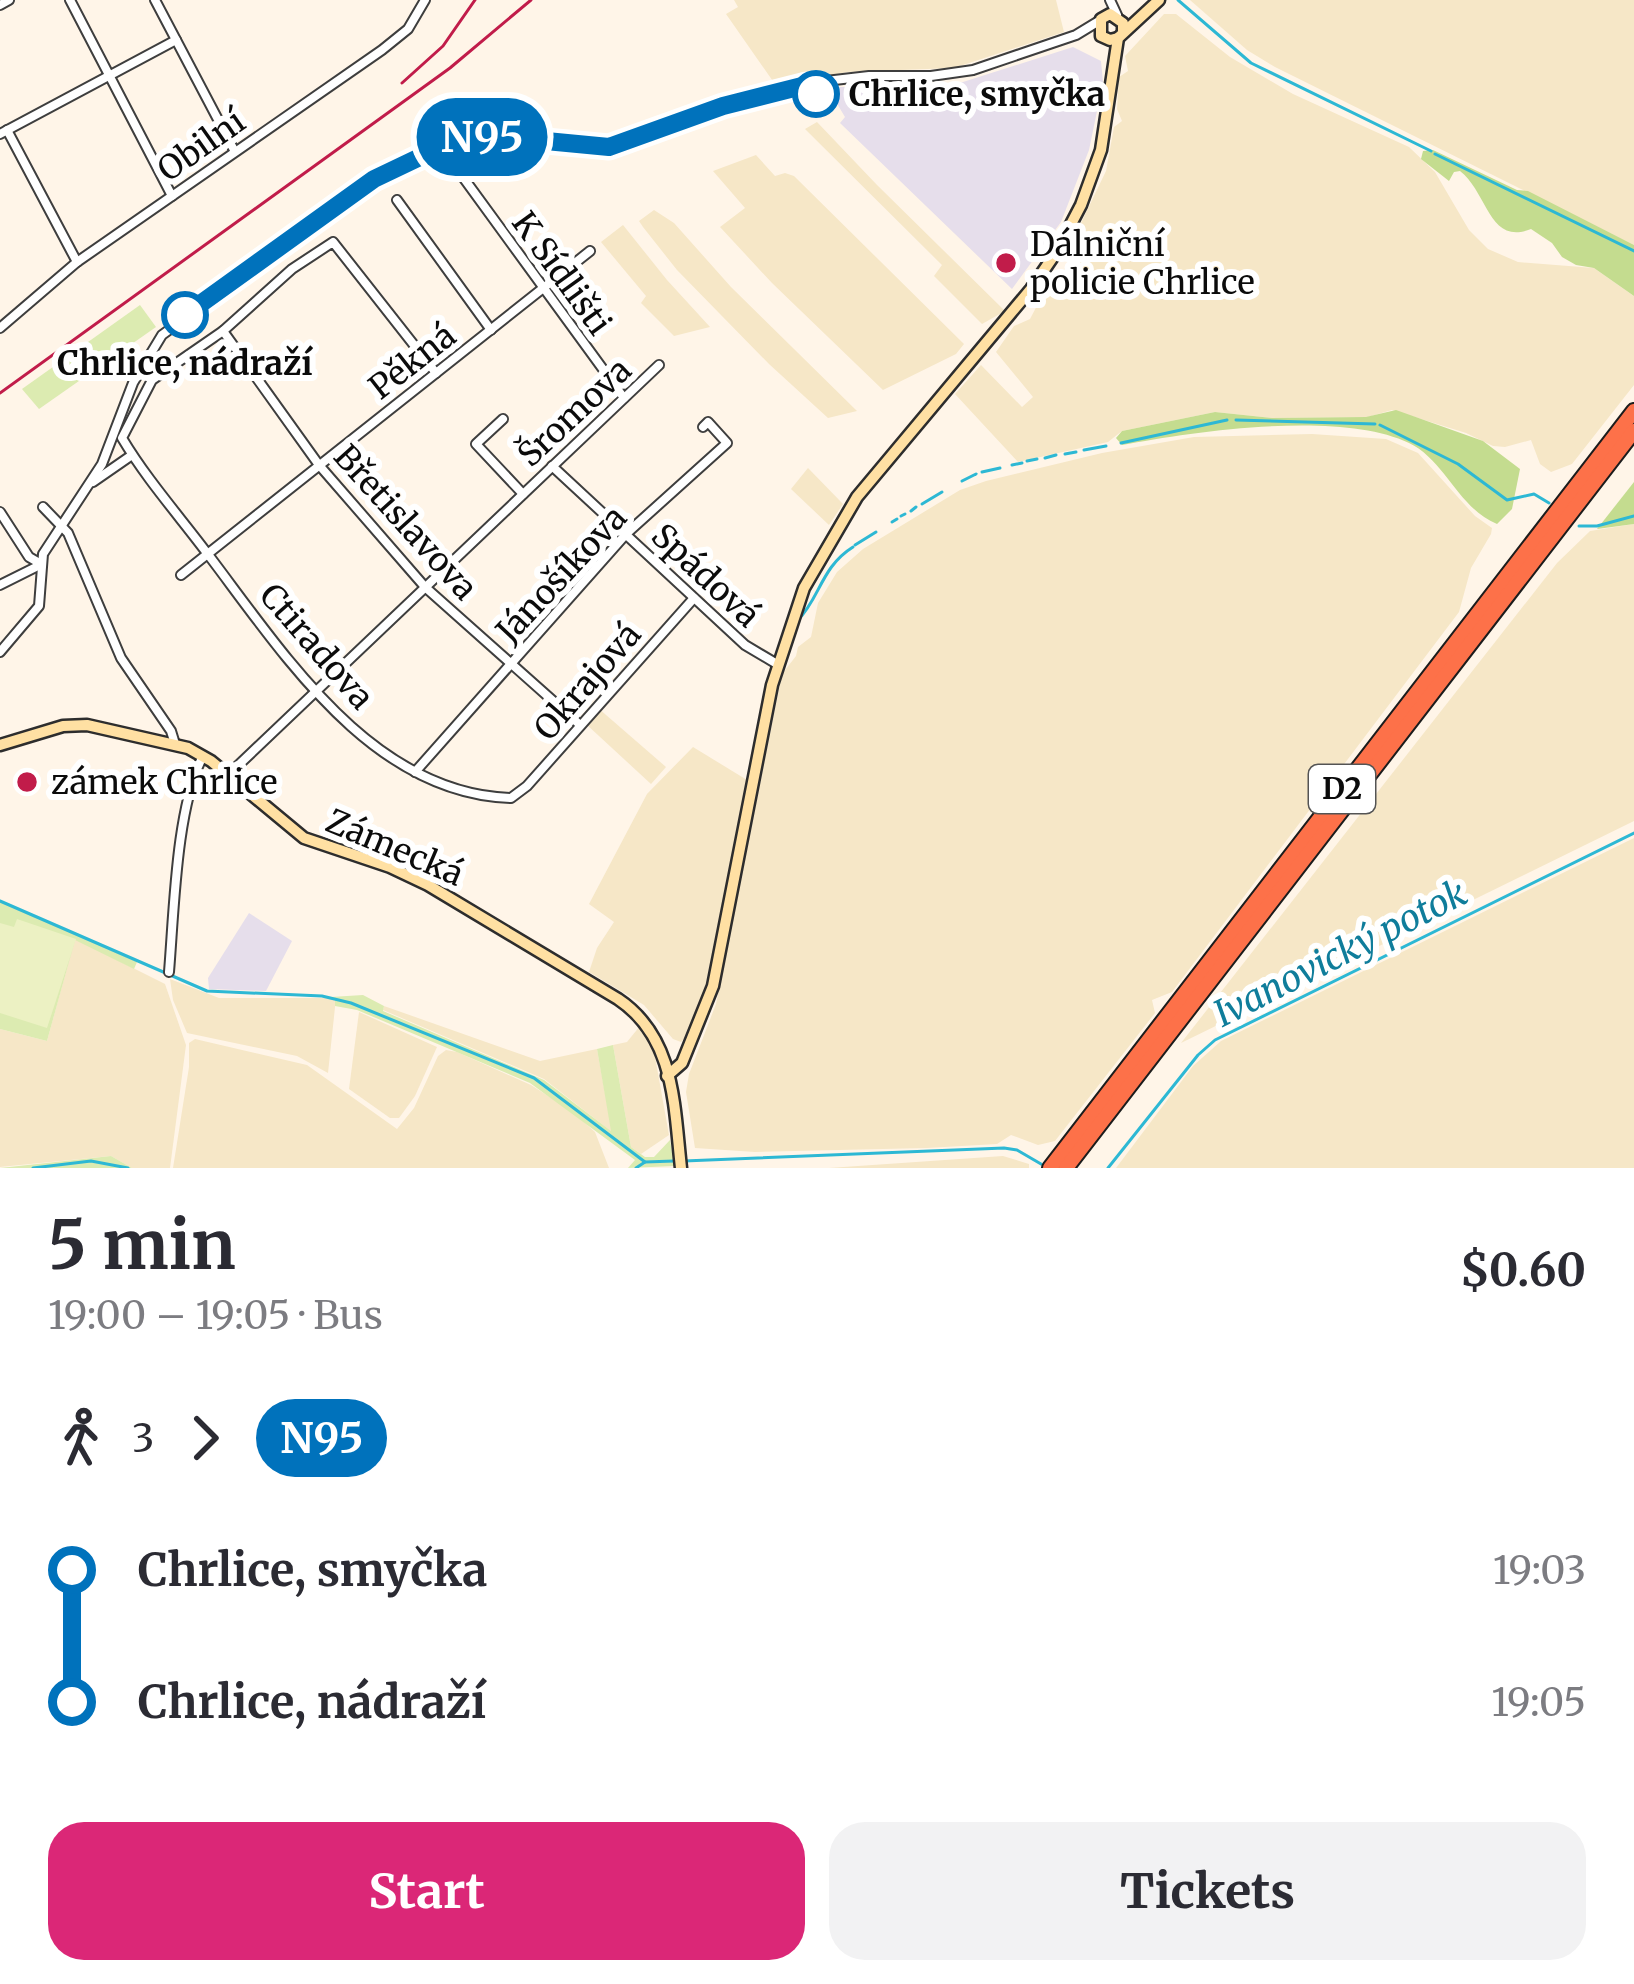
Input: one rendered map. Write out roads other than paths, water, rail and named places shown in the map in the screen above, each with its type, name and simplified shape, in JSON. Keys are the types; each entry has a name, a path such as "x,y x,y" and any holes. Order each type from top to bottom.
{"highway":[{"name":"D2","path":"1050,1168 1634,411"},
{"name":"D2","path":"1066,1168 1634,431"}],"street":[{"path":"0,5 9,0"},
{"path":"70,0 172,196"},
{"path":"155,0 234,150"},
{"name":"Obilní","path":"0,328 77,262 395,40 408,29 425,0"},
{"path":"1108,0 1101,19 1102,36 1113,72"},
{"path":"681,1164 667,1076 679,1067 712,986 777,664 803,588 848,509 1030,289 1081,205 1101,150 1120,27 1108,0"},
{"path":"1076,34 1102,36 1147,13 1159,0"},
{"path":"1101,19 1120,27"},
{"path":"0,652 39,606 44,552 102,464 143,363 173,324 374,179 441,147 494,136 609,147 768,93 852,77 959,73 1076,34 1101,19"},
{"path":"77,262 3,132 176,40"},
{"name":"K Sídlišti","path":"425,113 441,147 624,398"},
{"path":"397,200 491,330"},
{"path":"91,482 133,454 122,439 152,380 223,331 292,269 333,242 436,373"},
{"name":"Pěkná","path":"181,574 590,251"},
{"name":"Břetislavova","path":"223,331 319,465 425,586 579,724"},
{"name":"Šromova","path":"228,775 659,365"},
{"name":"Šromova","path":"502,419 476,444 523,494"},
{"name":"Jánošíkova","path":"415,772 626,534 727,442 708,422 703,427"},
{"name":"Ctiradova","path":"133,454 315,689 376,747 415,772 487,795 515,796"},
{"name":"Spádová","path":"552,466 757,655 777,664"},
{"path":"43,507 71,541 121,658 173,734 175,744"},
{"path":"0,512 29,557 41,564"},
{"path":"0,585 41,564"},
{"name":"Okrajová","path":"515,796 694,598"},
{"name":"Zámecká","path":"0,745 87,724 175,744 202,756 304,838 428,885 633,1009 656,1035 667,1076"},
{"path":"169,971 176,880 192,782 202,756"}],"waterway":[{"path":"1178,0 1251,63 1431,151"},
{"path":"1435,154 1634,251"},
{"path":"1121,443 1227,420"},
{"path":"1236,420 1375,424"},
{"path":"1380,425 1458,464 1507,500 1534,494 1549,503"},
{"path":"1084,450 1106,446"},
{"path":"1065,454 1076,452"},
{"path":"1045,458 1056,455"},
{"path":"1027,461 1037,459"},
{"path":"1012,465 1022,463"},
{"path":"982,472 1000,468"},
{"path":"962,481 976,474"},
{"path":"922,504 942,492"},
{"path":"911,511 916,507"},
{"path":"901,516 905,514"},
{"path":"1579,526 1634,516"},
{"path":"892,522 897,519"},
{"path":"855,545 876,532"},
{"path":"798,620 827,573 853,547"},
{"name":"Ivanovický potok","path":"1108,1168 1215,1040 1634,833"},
{"path":"0,901 207,991 322,996 351,1003 534,1078 645,1162"},
{"name":"Ivanovický potok","path":"684,1161 1004,1148 1041,1164"},
{"path":"33,1168 91,1161 128,1168"},
{"name":"Ivanovický potok","path":"636,1168 645,1162 674,1161"}],"railway":[{"path":"402,83 443,46 475,0"},
{"path":"0,393 450,68 531,0"}],"place":[{"name":"Chrlice, smyčka","path":"816,94"},
{"name":"Dálniční policie Chrlice","path":"1006,263"},
{"name":"Chrlice, nádraží","path":"185,315"},
{"name":"zámek Chrlice","path":"27,782"}]}
